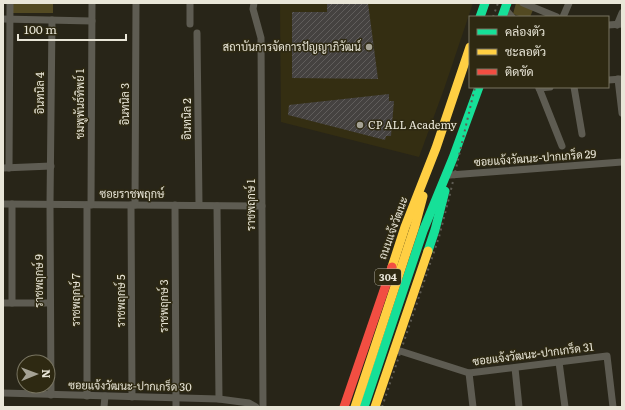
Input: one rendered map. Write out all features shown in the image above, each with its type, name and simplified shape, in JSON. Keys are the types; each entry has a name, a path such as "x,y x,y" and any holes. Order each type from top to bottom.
{"main road":[{"path":"480,16 485,3"},
{"name":"ถนนแจ้งวัฒนะ","path":"344,407 405,227 436,148 469,50"},
{"name":"ถนนแจ้งวัฒนะ","path":"355,407 376,357 423,231 454,158 479,88"},
{"name":"ถนนแจ้งวัฒนะ","path":"364,407 376,357 415,226 436,148"},
{"name":"ถนนแจ้งวัฒนะ","path":"375,407 435,230 454,158"}],"street":[{"path":"10,3 6,19 6,168 51,166"},
{"name":"ชมพูพันธ์ทิพย์ 1","path":"89,205 92,3"},
{"name":"อินทนิล 3","path":"133,205 136,3"},
{"path":"190,3 190,24"},
{"name":"ราชพฤกษ์ 1","path":"254,3 253,10 261,38 263,407"},
{"path":"524,3 555,16"},
{"path":"563,16 569,3"},
{"path":"609,25 620,25 622,13"},
{"path":"6,19 92,21"},
{"name":"อินทนิล 4","path":"51,166 52,20"},
{"name":"อินทนิล 2","path":"197,33 198,205"},
{"path":"609,80 620,79 622,113"},
{"path":"539,88 562,146"},
{"path":"574,88 582,134"},
{"name":"ซอยแจ้งวัฒนะ-ปากเกร็ด 29","path":"450,175 622,162"},
{"name":"ราชพฤกษ์ 9","path":"51,166 51,395"},
{"name":"ซอยราชพฤกษ์","path":"3,204 262,206"},
{"path":"12,204 12,303"},
{"name":"ราชพฤกษ์ 7","path":"87,396 89,205"},
{"name":"ราชพฤกษ์ 5","path":"132,397 133,205"},
{"name":"ราชพฤกษ์ 3","path":"174,205 176,407"},
{"path":"217,206 219,399"},
{"path":"3,303 50,303"},
{"name":"ซอยแจ้งวัฒนะ-ปากเกร็ด 31","path":"394,349 469,372 515,368 607,356 613,407"},
{"path":"559,362 565,407"},
{"path":"515,368 519,407"},
{"path":"469,372 473,407"},
{"name":"ซอยแจ้งวัฒนะ-ปากเกร็ด 30","path":"3,393 219,399 251,406"},
{"path":"104,396 104,407"}],"shaded area":[{"path":"13,3 53,3 53,13 13,13"},
{"name":"สถาบันการจัดการปัญญาภิวัฒน์","path":"280,3 473,3 419,157 281,122"},
{"path":"516,3 520,3 533,10 530,16 519,16 513,14"}],"building":[{"path":"327,3 368,3 378,79 292,78 292,12 327,12"},
{"name":"CP ALL Academy","path":"389,94 389,101 394,101 391,136 386,136 385,140 288,115 289,105"}],"railway":[{"path":"493,16 498,3"},
{"path":"382,407 439,237 475,88"}],"traffic: fast":[{"path":"480,16 485,3"},
{"path":"502,16 507,3"},
{"path":"364,407 423,231 453,158 479,88"},
{"path":"428,251 445,191"}],"traffic: slow":[{"path":"392,267 405,227 436,148 469,50"},
{"path":"355,407 415,226 423,196"},
{"path":"375,407 428,251"}],"traffic: jam":[{"path":"344,407 392,267"}],"place":[{"name":"สถาบันการจัดการปัญญาภิวัฒน์","path":"369,47"},
{"name":"CP ALL Academy","path":"360,125"}]}
